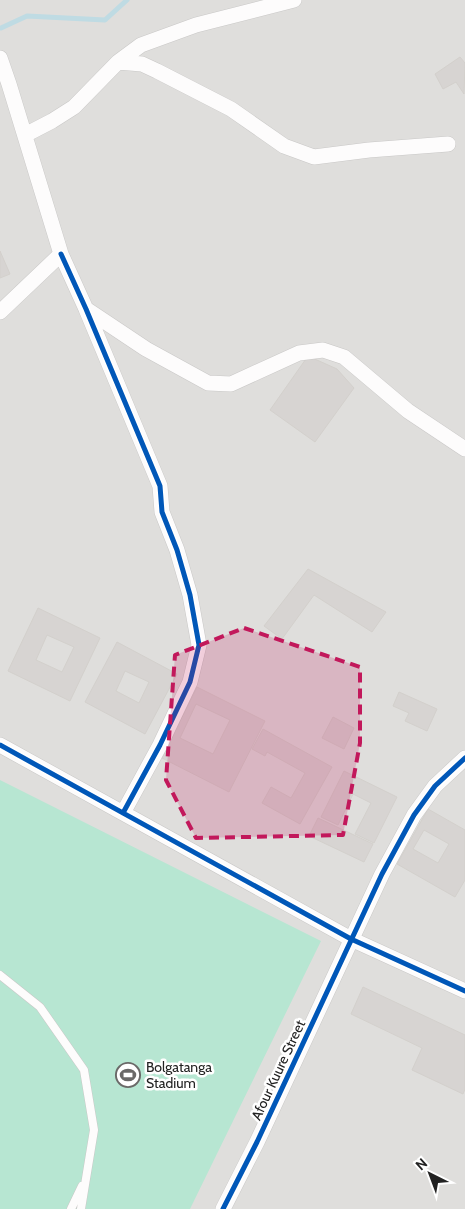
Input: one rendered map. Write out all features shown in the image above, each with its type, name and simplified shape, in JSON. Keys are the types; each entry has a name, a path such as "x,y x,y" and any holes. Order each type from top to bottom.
{"street":[{"path":"25,135 74,107 118,62 141,45 196,25 294,0"},
{"path":"0,58 5,90 25,135 61,254 86,308 160,486 162,512 177,550 190,595 198,646 190,682 160,745 123,813"},
{"path":"118,62 142,64 231,109 284,146 314,157 370,150 448,144"},
{"path":"0,312 61,254"},
{"path":"86,308 146,349 208,383 231,384 299,353 323,350 344,357 408,412 465,449"},
{"path":"0,745 351,939 465,991"},
{"name":"Afour Kuure Street","path":"223,1209 257,1142 382,874 414,815 435,786 465,758"}],"lane":[{"path":"0,974 40,1007 84,1070 94,1130 81,1209"},
{"path":"71,1209 86,1178"}],"highlighted area":[{"path":"244,628 360,667 360,743 343,835 196,838 166,780 175,655"}],"shaded area":[{"path":"0,0 465,0 465,1209 0,1209"}],"green space":[{"name":"Bolgatanga Stadium","path":"0,780 321,941 190,1209 0,1209"}],"building":[{"path":"460,57 465,63 464,94 456,82 443,89 435,74"},
{"path":"0,251 10,274 0,278"},
{"path":"308,356 337,369 354,388 315,442 270,410"},
{"path":"308,569 386,612 372,632 314,595 282,639 264,626"},
{"path":"38,608 100,638 70,701 8,671","holes":["47,635 74,647 62,672 36,660"]},
{"path":"117,642 177,674 145,734 85,702","holes":["125,671 149,682 139,703 116,691"]},
{"path":"197,687 265,721 229,792 162,758","holes":["196,704 230,720 213,754 180,738"]},
{"path":"399,692 437,709 427,731 405,721 409,713 393,706"},
{"path":"333,717 354,728 344,749 322,738"},
{"path":"263,729 332,767 300,824 262,803 271,787 291,798 305,773 267,752 265,756 252,749"},
{"path":"344,771 397,797 374,843 355,834 371,803 353,794 338,825 321,817"},
{"path":"428,809 465,830 465,880 455,897 397,864","holes":["424,830 449,844 438,863 413,849"]},
{"path":"318,818 373,844 364,862 309,836"},
{"path":"363,987 465,1035 465,1089 463,1094 412,1070 422,1048 351,1014"}],"waterway":[{"path":"1,28 27,16 105,20 127,0"}],"cycle path":[{"path":"61,254 160,486 162,512 177,550 190,595 199,645 190,682 160,745 123,813"},
{"path":"0,745 351,939 465,991"},
{"path":"223,1209 257,1142 382,874 414,815 435,786 465,758"}],"place":[{"name":"Bolgatanga Stadium","path":"128,1075"}]}
